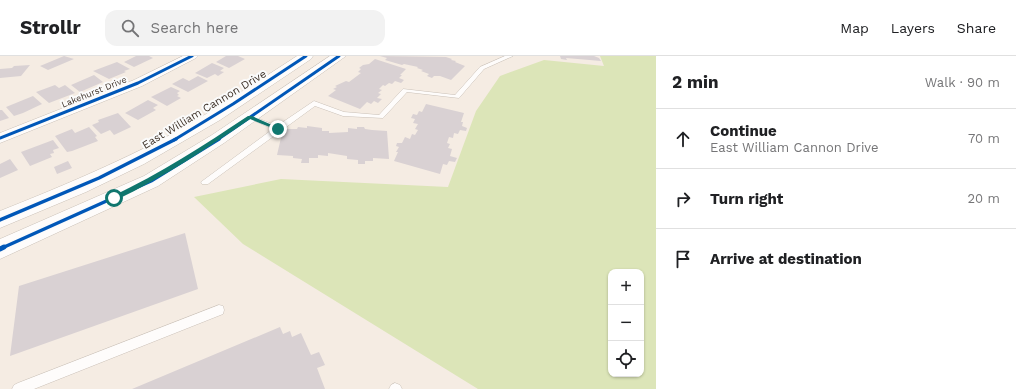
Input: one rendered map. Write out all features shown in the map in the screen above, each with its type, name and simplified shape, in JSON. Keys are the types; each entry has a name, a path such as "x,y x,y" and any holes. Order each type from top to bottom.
{"main road":[{"name":"East William Cannon Drive","path":"0,220 117,170 158,149 198,126 306,56"},
{"path":"0,249 150,181 183,162 339,56"}],"street":[{"name":"Lakehurst Drive","path":"0,138 138,83 192,56"}],"lane":[{"path":"205,182 314,103 343,114 381,117 405,90 457,96 482,68 510,56"},
{"path":"250,117 278,129"},
{"path":"18,389 219,310"}],"green space":[{"path":"600,56 656,56 656,389 478,389 243,244 194,197 281,179 448,187 476,111 500,76 544,60 604,66"}],"building":[{"path":"64,56 74,59 48,70 40,66"},
{"path":"136,56 149,56 153,58 134,67 124,62"},
{"path":"226,56 238,56 245,59 229,68 216,62"},
{"path":"380,56 446,57 465,66 451,80 440,76 434,76 432,78 427,76 429,74 421,71 423,70 417,68 418,67 404,64 402,65 385,60 387,58"},
{"path":"560,56 594,56 599,58 601,61 566,58 567,60 561,59"},
{"path":"375,59 406,69 400,75 402,75 399,78 404,80 401,83 395,81 392,84 389,83 385,86 383,85 379,89 382,90 378,93 381,94 377,98 382,99 378,103 374,101 371,104 367,102 360,109 328,96 336,90 333,89 337,87 335,86 346,81 349,82 361,73 358,72 361,69 359,68 363,65 369,64"},
{"path":"117,62 130,69 109,79 93,71"},
{"path":"212,63 224,68 220,71 224,72 218,76 215,74 207,78 195,73"},
{"path":"30,65 21,76 0,78 0,69"},
{"path":"94,75 103,82 80,92 71,85"},
{"path":"198,76 208,81 188,92 172,84 183,78 189,81"},
{"path":"55,85 59,88 65,85 75,93 49,103 36,92"},
{"path":"171,87 180,91 177,93 179,95 177,96 181,98 167,106 151,97"},
{"path":"33,96 42,104 14,116 6,107"},
{"path":"148,100 158,105 153,108 156,110 138,120 125,113"},
{"path":"426,104 464,113 461,122 463,122 462,126 467,128 466,131 460,130 458,134 454,133 453,138 449,137 447,143 450,144 448,148 452,149 450,156 457,158 455,162 449,161 447,165 443,164 440,174 394,161 399,147 396,146 397,143 402,143 405,137 410,139 412,134 415,135 418,130 415,129 418,124 413,123 415,119 411,118 413,114 417,115 419,111 422,112"},
{"path":"0,110 2,110 9,118 0,121"},
{"path":"118,113 131,127 114,135 110,130 101,134 92,125 99,122 98,120"},
{"path":"307,126 322,128 322,131 329,131 329,133 348,132 348,128 357,129 357,127 387,131 389,159 373,158 373,161 365,161 365,164 358,164 358,160 347,159 347,156 328,153 328,156 318,155 318,158 309,158 309,163 301,163 302,159 293,158 293,156 277,155 283,129 297,129 298,127 307,128"},
{"path":"89,127 97,136 95,137 98,141 72,151 67,152 55,136 72,129 75,133"},
{"path":"53,140 59,148 53,150 54,153 50,154 52,157 30,166 21,152"},
{"path":"10,159 18,170 0,178 0,164"},
{"path":"68,161 72,168 57,174 54,167"},
{"path":"185,233 198,289 10,356 19,286"},
{"path":"280,327 283,334 290,331 292,337 301,333 311,355 319,352 325,365 317,368 325,389 132,389"}],"cycle path":[{"path":"0,138 138,83 192,56"},
{"path":"0,220 99,178 176,139 306,56"},
{"path":"0,249 151,181 218,139 339,56"}],"route":[{"path":"114,198 150,181 183,162 250,117 278,129"}]}
